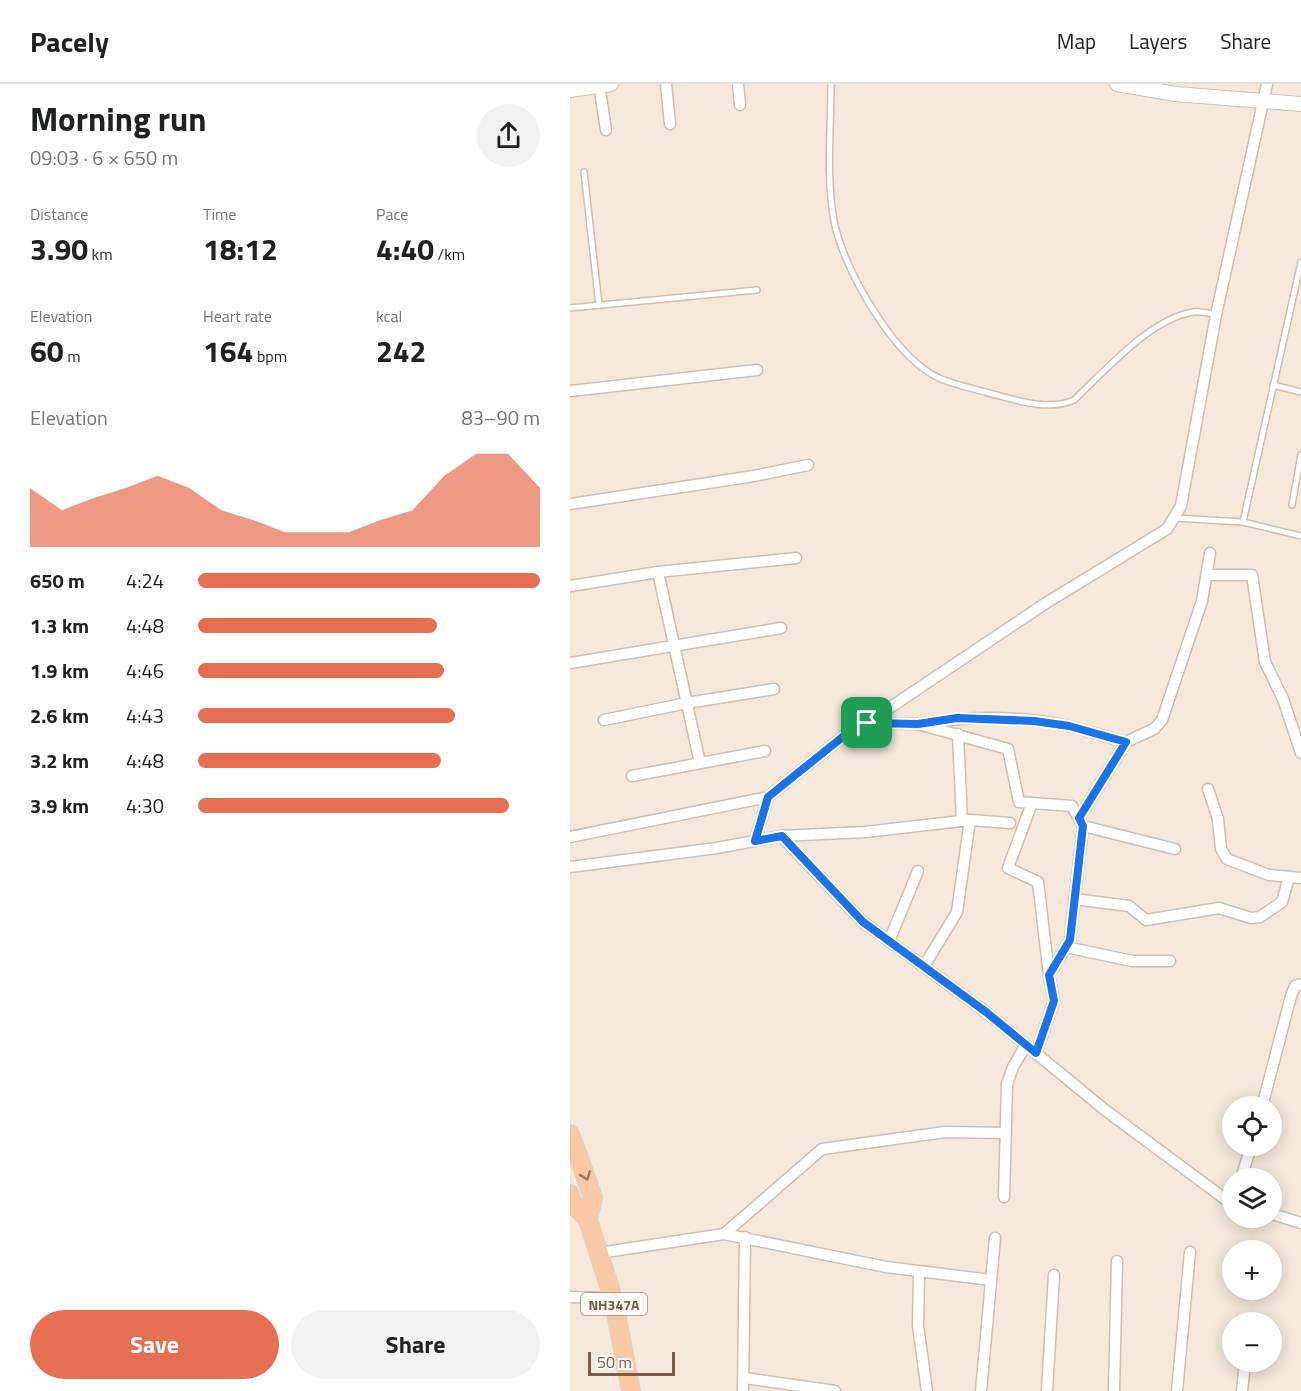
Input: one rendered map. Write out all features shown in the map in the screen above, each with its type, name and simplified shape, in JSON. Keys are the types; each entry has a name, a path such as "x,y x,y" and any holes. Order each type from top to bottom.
{"highway":[{"name":"NH347A","path":"570,1134 593,1197 588,1220"},
{"name":"NH347A","path":"570,1194 572,1202 588,1220 613,1298 631,1391"}],"street":[{"path":"570,90 603,84 606,130"},
{"path":"666,84 670,124"},
{"path":"738,84 740,105"},
{"path":"570,837 768,797 850,731 867,723 1046,603 1167,529 1176,518 1181,506 1216,315 1267,84"},
{"path":"1125,85 1301,104"},
{"path":"570,391 757,370"},
{"path":"570,504 754,476 808,465"},
{"path":"1049,975 1070,940 1080,869 1081,822 1126,742 1154,729 1162,720 1208,576 1210,553"},
{"path":"570,586 658,572 796,558"},
{"path":"658,572 700,763"},
{"path":"1208,576 1252,575 1265,662 1283,699 1301,753"},
{"path":"570,663 782,628"},
{"path":"604,720 687,703 774,689"},
{"path":"867,723 918,724 957,718 1034,721 1069,726 1126,742"},
{"path":"918,724 1008,749 1019,802 1072,806 1081,822 1175,849"},
{"path":"924,966 957,912 966,821 958,734"},
{"path":"632,776 765,751"},
{"path":"1208,789 1218,819 1221,849 1227,859 1269,875 1301,878"},
{"path":"755,841 768,797"},
{"path":"1032,803 1008,868 1038,882 1054,1001 1036,1053"},
{"path":"570,867 782,836 865,832 966,821 1010,823"},
{"path":"782,836 863,922 1026,1045 1105,1110 1222,1197"},
{"path":"889,941 918,871"},
{"path":"1074,899 1129,906 1146,920 1219,908 1251,918 1260,917 1282,902 1289,877"},
{"path":"1066,947 1132,961 1170,961"},
{"path":"1265,1096 1291,996 1295,986 1301,984"},
{"path":"1004,1197 1007,1084 1012,1066 1026,1045"},
{"path":"724,1234 822,1149 945,1132 1005,1133"},
{"path":"1282,1217 1301,1223"},
{"path":"599,1253 724,1234 919,1273 992,1280"},
{"path":"743,1391 745,1378 742,1324 745,1237"},
{"path":"981,1391 995,1238"},
{"path":"1177,1391 1190,1252"},
{"path":"1114,1391 1117,1261"},
{"path":"919,1273 918,1326 927,1391"},
{"path":"1047,1391 1054,1275"},
{"path":"570,1297 613,1298"},
{"path":"1242,1391 1244,1372"},
{"path":"745,1378 835,1391"}],"lane":[{"path":"831,84 831,190 834,221 848,266 870,304 895,338 917,362 932,374 948,382 1002,396 1032,403 1062,405 1074,400 1137,341 1168,321 1194,312 1216,315"},
{"path":"584,172 599,305"},
{"path":"1243,522 1298,287 1301,262"},
{"path":"570,308 757,290"},
{"path":"1274,385 1301,392"},
{"path":"1292,505 1301,455"},
{"path":"1176,518 1243,522 1301,536"}],"shaded area":[{"path":"570,84 1301,84 1301,1391 570,1391"}],"route":[{"path":"957,718 1034,721 1069,726 1126,742 1079,818 1083,826 1080,869 1070,940 1049,975 1054,1001 1036,1053 986,1012 863,922 782,836 755,841 768,797 850,731 867,723 918,724 957,718"}]}
